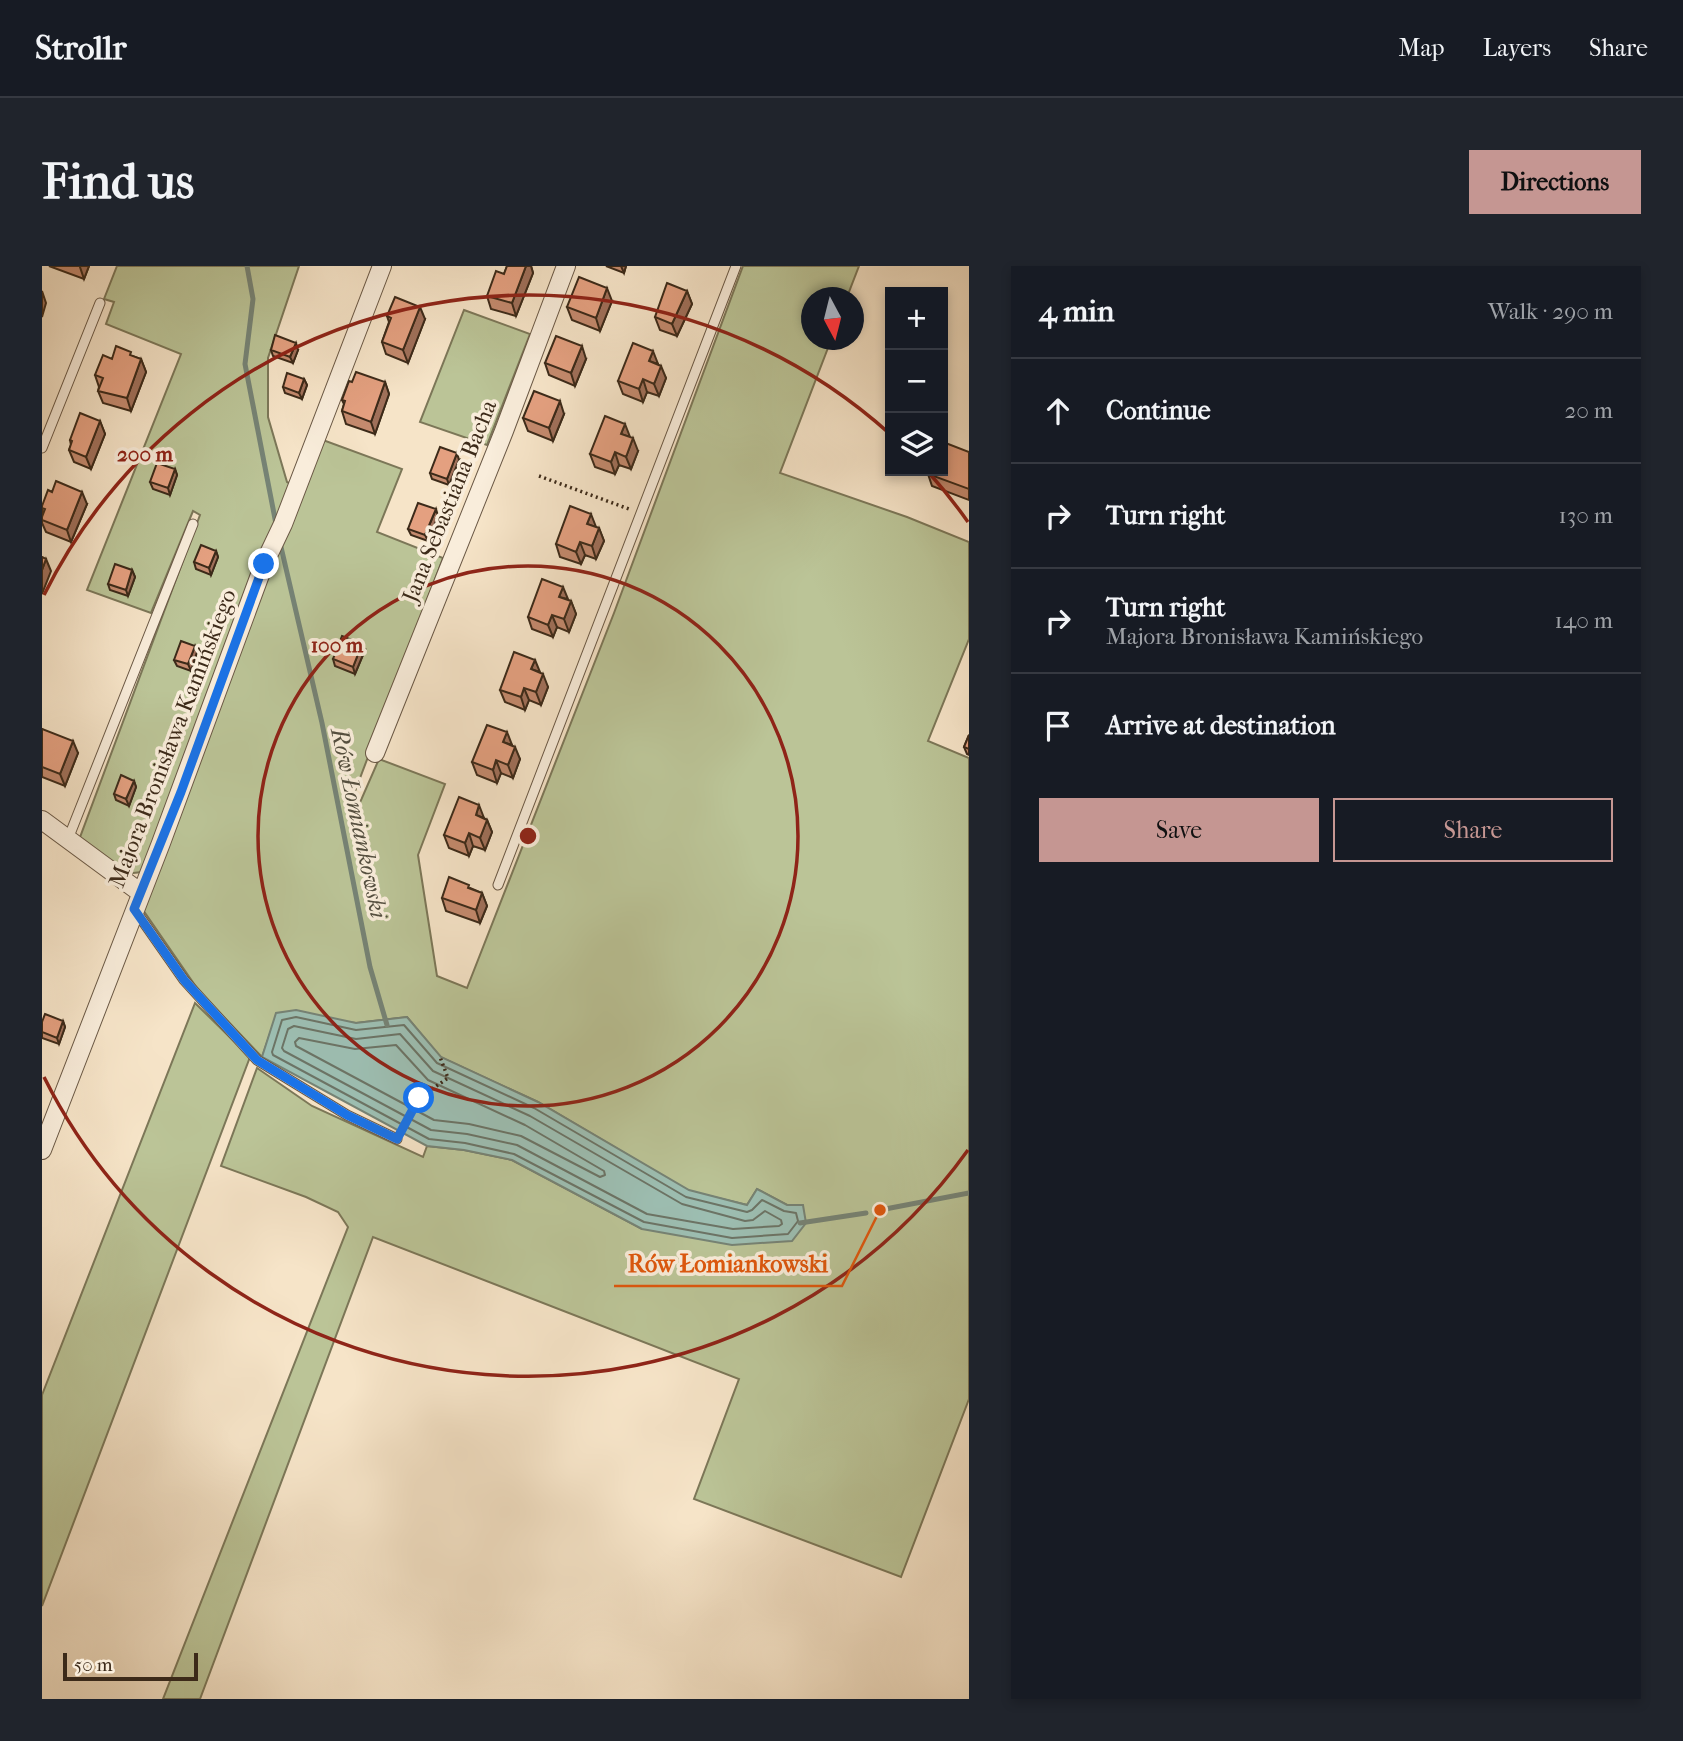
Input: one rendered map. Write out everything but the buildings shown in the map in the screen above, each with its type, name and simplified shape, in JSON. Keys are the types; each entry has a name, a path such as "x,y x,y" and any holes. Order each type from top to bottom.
{"street":[{"name":"Majora Bronisława Kamińskiego","path":"42,1150 181,792 264,564 283,524 382,266"},
{"name":"Jana Sebastiana Bacha","path":"375,753 566,266"},
{"path":"42,820 68,839 138,901"}],"lane":[{"path":"498,885 736,266"},
{"path":"42,448 100,303"},
{"path":"68,839 193,524"},
{"path":"138,901 184,980 257,1060 347,1115 397,1139"}],"path":[{"path":"538,476 641,513"},
{"path":"397,1139 419,1098 448,1078 440,1056"}],"green space":[{"path":"117,266 299,266 268,358 268,417 287,482 293,485 142,872 124,874 79,840 200,515 193,511 151,613 87,590 181,354 106,324 114,302 104,299"},
{"path":"743,266 859,266 851,287 801,287 801,350 827,350 780,473 907,517 969,542 969,639 928,741 969,758 969,1399 901,1577 694,1499 739,1379 373,1237 200,1699 163,1699 348,1227 338,1212 306,1197 221,1166 257,1068 312,1106 423,1157 427,1146 512,1160 642,1229 803,1205 787,1205 757,1189 747,1205 689,1191 538,1102 440,1057 407,1017 356,1023 277,1013 262,1057 199,991 141,907 287,526 323,440 402,469 377,532 443,558 351,802 355,814 379,759 445,784 418,855 437,976 467,988 614,613"},
{"path":"464,310 530,334 487,445 420,422"},
{"path":"195,1003 250,1057 42,1606 42,1395"}],"water":[{"path":"296,1010 356,1023 407,1017 441,1057 538,1102 689,1190 747,1205 757,1189 787,1205 803,1205 806,1223 792,1241 732,1245 642,1229 512,1160 427,1146 262,1057 276,1013"}],"waterway":[{"name":"Rów Łomiankowski","path":"247,266 253,299 245,364 276,524"},
{"name":"Rów Łomiankowski","path":"281,547 322,723 370,967 387,1025"},
{"name":"Rów Łomiankowski","path":"880,1210 969,1193"},
{"name":"Rów Łomiankowski","path":"800,1223 866,1213"}],"place":[{"name":"Rów Łomiankowski","path":"880,1210"}],"route":[{"path":"264,564 181,792 134,909 184,980 257,1060 347,1115 397,1139 419,1098"}]}
